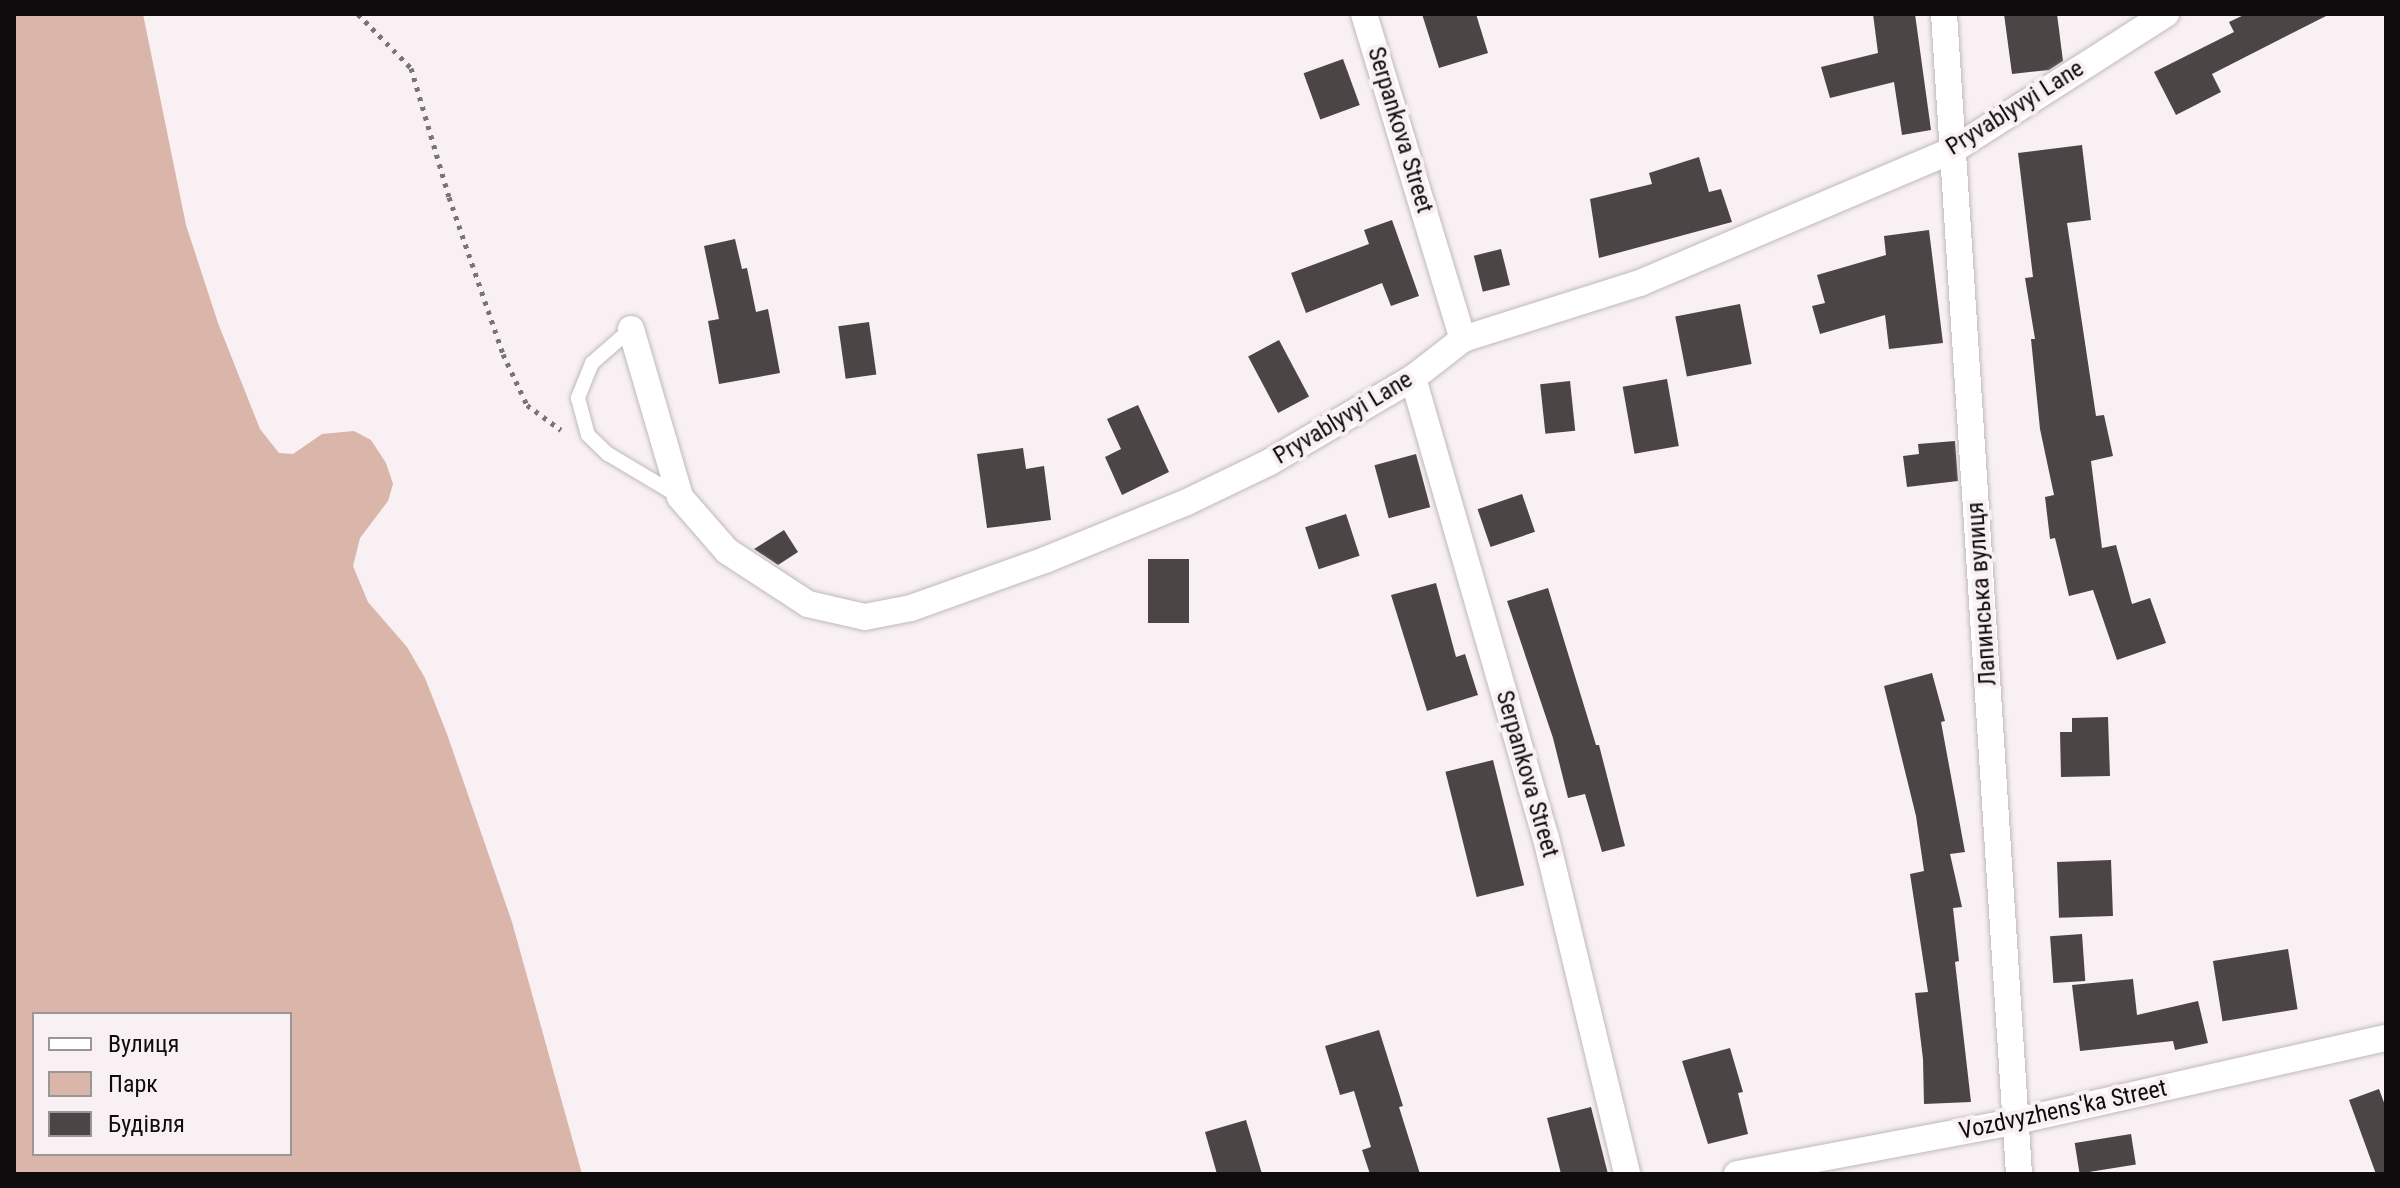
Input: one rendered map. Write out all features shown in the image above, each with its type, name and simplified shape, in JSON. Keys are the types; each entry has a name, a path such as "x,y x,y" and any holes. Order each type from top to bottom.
{"street":[{"name":"Serpankova Street","path":"1364,14 1463,339"},
{"name":"Лапинська вулиця","path":"1944,14 2019,1174"},
{"name":"Pryvablyvyi Lane","path":"631,329 680,497 727,551 765,579 808,604 865,617 911,608 1187,502 1268,463 1413,378 1463,339 1640,283 1953,150 2166,14"},
{"name":"Serpankova Street","path":"1413,378 1546,838 1627,1174"},
{"name":"Vozdvyzhens'ka Street","path":"1737,1174 2017,1121 2386,1038"}],"lane":[{"path":"631,329 592,363 578,398 588,435 608,454 680,497"}],"path":[{"path":"358,14 411,68 454,211 503,354 527,405 548,424 608,454"}],"green space":[{"path":"14,14 143,14 186,225 218,323 260,429 279,453 293,454 322,434 354,431 371,440 386,463 393,484 388,501 360,538 353,566 368,602 407,647 425,678 447,734 512,922 582,1174 14,1174"}],"building":[{"path":"1422,14 1476,14 1488,53 1439,68"},
{"path":"1873,14 1915,14 1931,130 1902,135 1894,82 1830,98 1821,67 1878,53"},
{"path":"2004,14 2057,14 2063,61 2049,70 2012,74"},
{"path":"2246,14 2330,14 2212,74 2221,92 2176,115 2154,72 2234,32 2229,22"},
{"path":"1343,59 1360,105 1320,119 1304,73"},
{"path":"2082,145 2091,220 2067,223 2096,416 2104,415 2113,456 2091,461 2102,548 2116,545 2132,604 2150,598 2166,643 2117,660 2093,590 2069,596 2055,538 2050,539 2045,497 2054,495 2040,429 2031,339 2035,339 2025,278 2033,277 2018,153"},
{"path":"1699,157 1709,192 1721,189 1732,222 1599,258 1590,199 1652,184 1649,173"},
{"path":"1392,220 1419,296 1391,306 1382,283 1306,313 1291,273 1369,244 1364,230"},
{"path":"1929,230 1943,343 1889,349 1885,315 1820,334 1812,306 1825,303 1817,275 1886,255 1884,236"},
{"path":"735,239 742,269 747,268 756,312 768,309 780,373 719,384 708,321 719,319 704,246"},
{"path":"1501,249 1510,285 1483,292 1474,256"},
{"path":"1740,304 1752,364 1687,376 1675,317"},
{"path":"869,322 876,374 846,379 838,326"},
{"path":"1279,340 1309,397 1278,413 1248,356"},
{"path":"1667,379 1679,446 1634,454 1623,387"},
{"path":"1570,381 1575,431 1545,434 1540,384"},
{"path":"1138,405 1169,472 1122,495 1105,457 1121,449 1107,419"},
{"path":"1955,441 1958,481 1907,487 1903,456 1919,454 1918,444"},
{"path":"1023,448 1026,469 1044,466 1051,520 987,528 977,454"},
{"path":"1416,454 1430,507 1389,518 1374,465"},
{"path":"1522,494 1535,532 1491,547 1478,509"},
{"path":"1346,514 1360,556 1319,569 1305,527"},
{"path":"784,530 798,552 778,565 754,549"},
{"path":"1148,559 1189,559 1189,623 1148,623"},
{"path":"1436,583 1456,657 1465,654 1478,695 1427,711 1391,595"},
{"path":"1548,588 1596,745 1599,745 1625,846 1602,852 1585,794 1568,798 1553,738 1507,601"},
{"path":"1932,673 1945,721 1941,722 1965,852 1950,854 1962,907 1953,908 1959,961 1955,962 1971,1102 1924,1104 1923,1059 1915,993 1928,992 1910,874 1924,871 1916,816 1884,686"},
{"path":"2108,717 2110,776 2061,777 2060,732 2072,732 2072,718"},
{"path":"1493,760 1524,885 1477,897 1445,772"},
{"path":"2111,860 2113,916 2059,918 2057,862"},
{"path":"2082,934 2085,981 2053,983 2050,936"},
{"path":"2288,949 2298,1009 2222,1021 2213,961"},
{"path":"2133,979 2137,1015 2198,1001 2208,1043 2175,1050 2173,1041 2080,1051 2072,985"},
{"path":"1379,1030 1420,1174 1370,1174 1362,1150 1371,1147 1354,1091 1340,1095 1325,1046"},
{"path":"1730,1048 1743,1092 1738,1093 1748,1134 1708,1144 1682,1061"},
{"path":"2379,1089 2386,1108 2386,1174 2376,1174 2349,1100"},
{"path":"1591,1107 1608,1174 1561,1174 1547,1118"},
{"path":"1246,1120 1262,1174 1217,1174 1205,1132"},
{"path":"2131,1134 2136,1165 2080,1174 2075,1143"}]}
